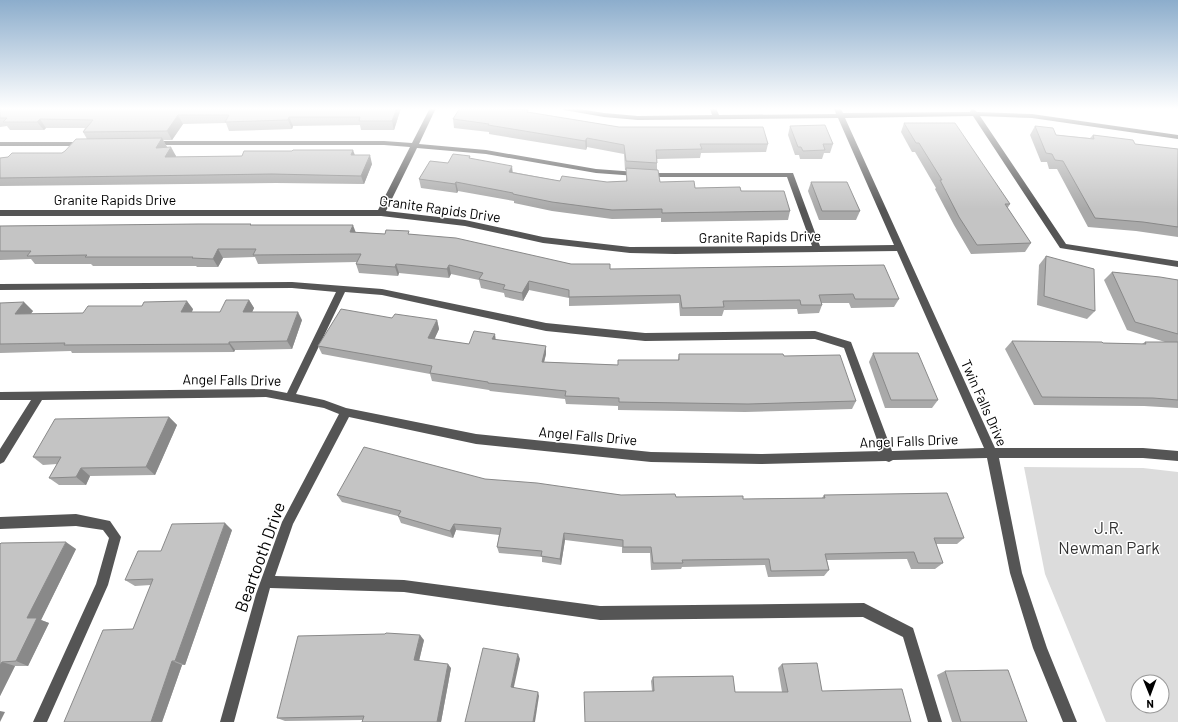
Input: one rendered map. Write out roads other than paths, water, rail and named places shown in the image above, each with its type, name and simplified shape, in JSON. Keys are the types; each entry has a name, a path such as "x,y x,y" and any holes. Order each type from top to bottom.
{"street":[{"path":"140,143 384,142 486,152 596,171 650,175 790,175 817,249"},
{"path":"381,213 416,142"},
{"name":"Twin Falls Drive","path":"852,142 992,453 1016,573 1040,648 1070,722"},
{"path":"993,142 1063,246 1178,264"},
{"path":"0,144 94,144"},
{"name":"Granite Rapids Drive","path":"0,214 381,213 465,223 543,240 630,250 676,251 900,248"},
{"path":"0,287 292,284 382,292 561,329 645,337 814,335 848,345 889,457"},
{"path":"290,397 342,289"},
{"name":"Angel Falls Drive","path":"0,396 266,393 324,404 346,412 476,439 643,456 761,459 889,457 992,453 1143,453 1178,456"},
{"path":"0,458 39,396"},
{"name":"Beartooth Drive","path":"227,722 266,582 288,522 346,412"},
{"path":"0,522 76,520 106,525 115,538 102,585 40,722"},
{"path":"266,582 404,586 600,613 864,610 908,633 935,722"}],"park label":[{"name":"J.R. Newman Park","path":"1109,538"}]}
